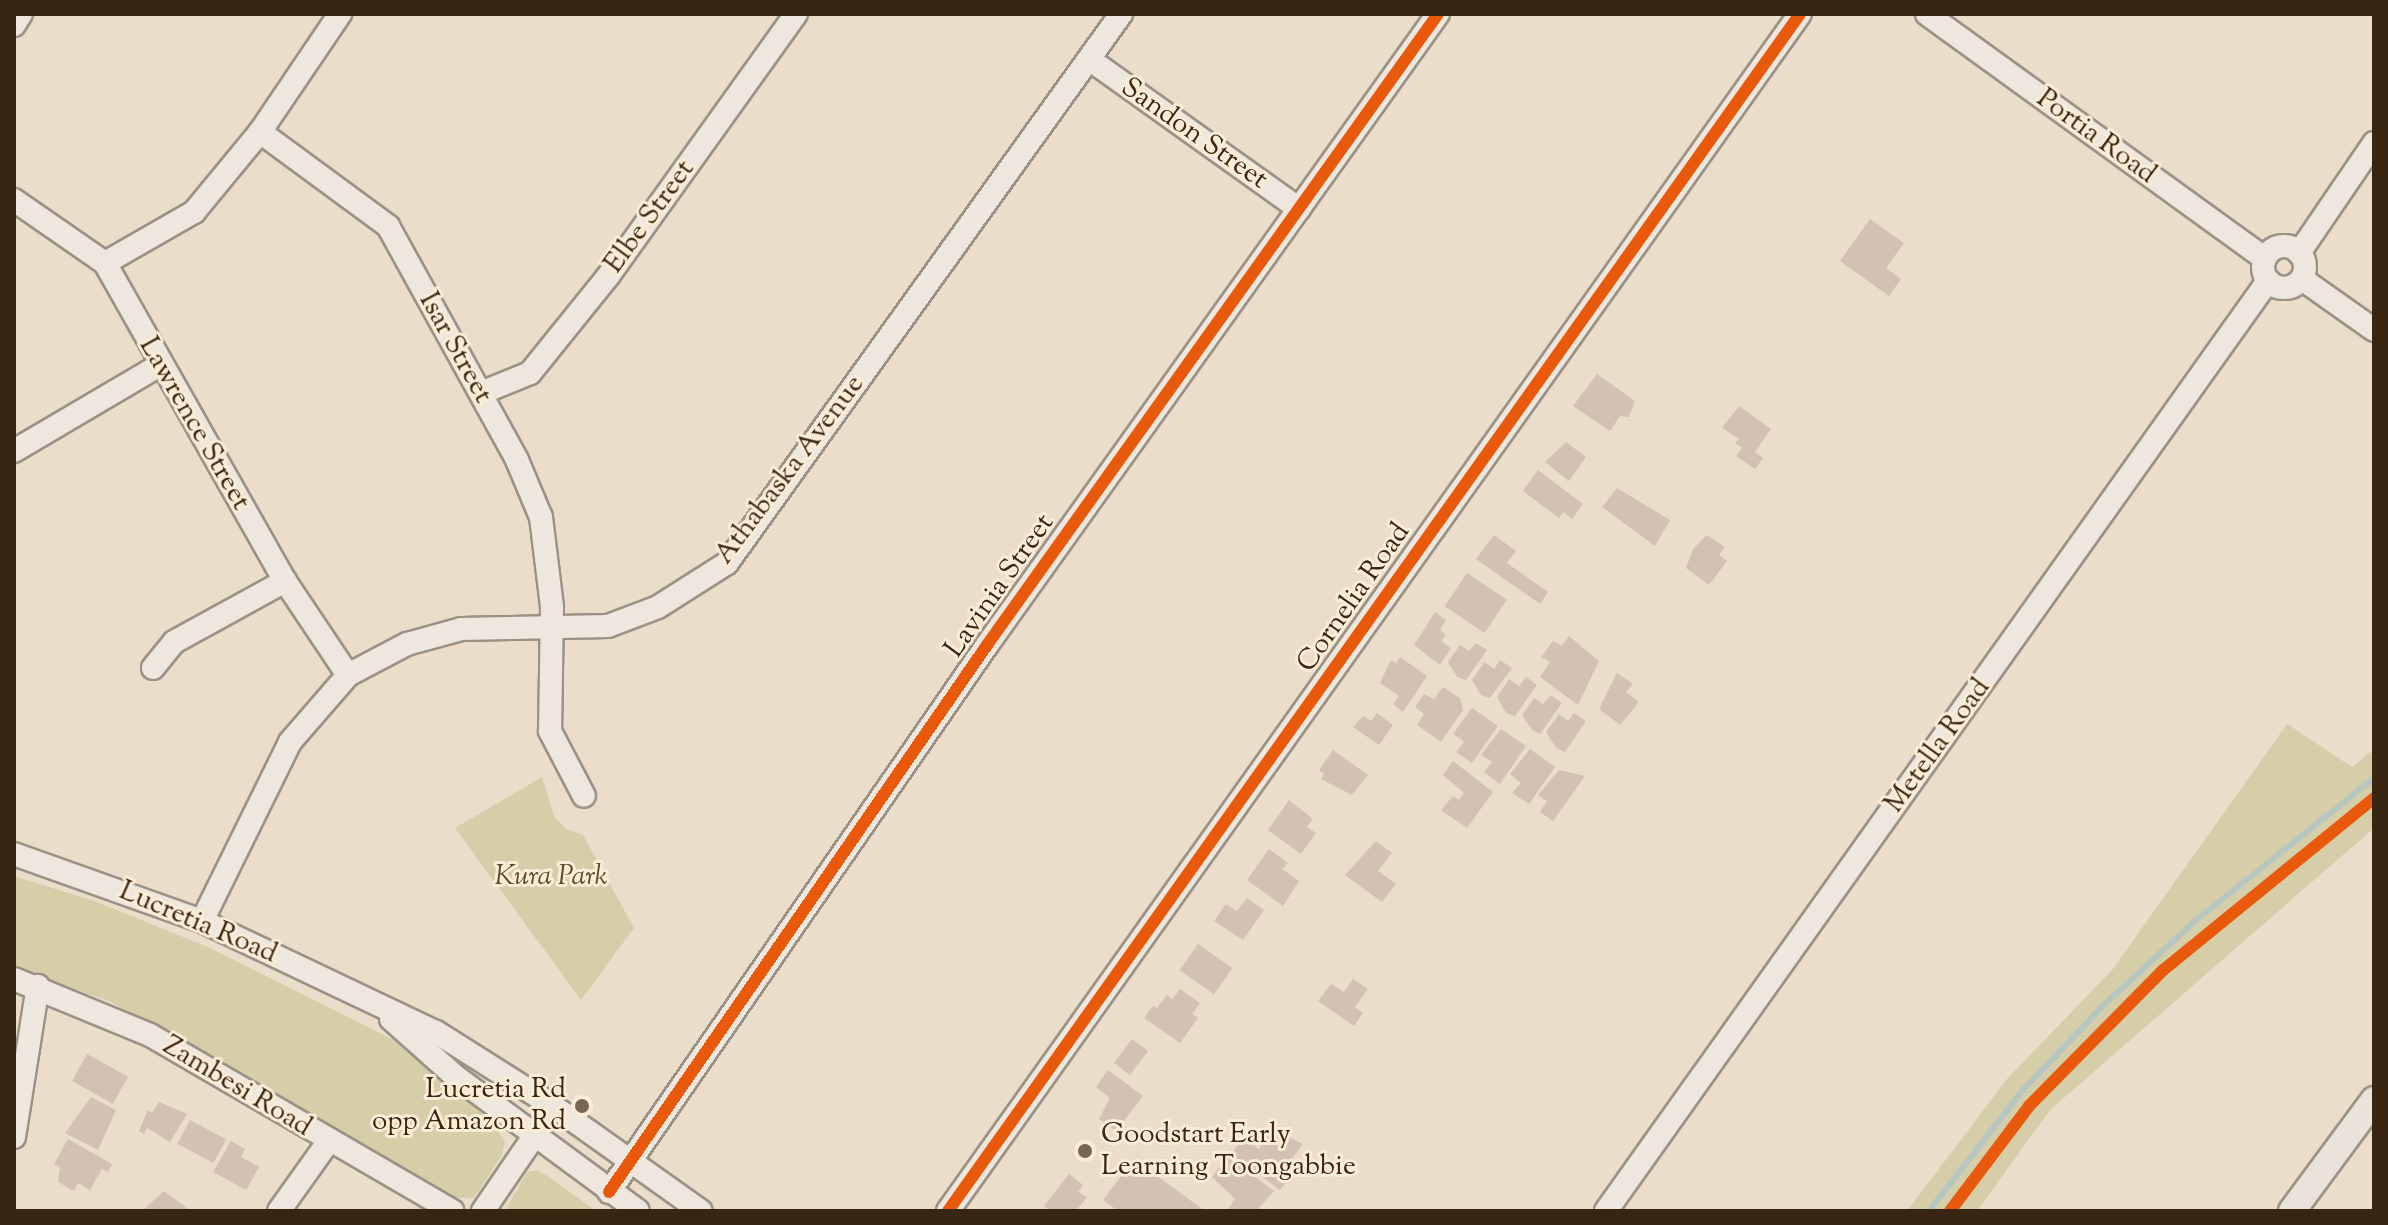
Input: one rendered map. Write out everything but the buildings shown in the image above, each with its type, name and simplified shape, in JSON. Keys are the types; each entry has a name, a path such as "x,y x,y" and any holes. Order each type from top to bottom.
{"main road":[{"path":"2292,1211 2374,1100"}],"street":[{"path":"14,25 21,14"},
{"path":"105,263 194,212 260,132 340,14"},
{"name":"Elbe Street","path":"481,393 530,373 609,275 796,14"},
{"name":"Athabaska Avenue","path":"202,921 290,742 348,675 407,644 461,629 548,623 608,626 658,607 727,563 1121,14"},
{"name":"Lavinia Street","path":"609,1192 987,645 1438,14"},
{"name":"Cornelia Road","path":"948,1211 1800,14"},
{"name":"Portia Road","path":"1927,14 2267,270"},
{"name":"Sandon Street","path":"1089,59 1299,209"},
{"name":"Isar Street","path":"260,132 388,226 481,393 541,517 552,607 548,623 550,731 584,796"},
{"path":"2299,253 2374,143"},
{"name":"Lawrence Street","path":"14,200 105,263 285,581 348,675"},
{"path":"2280,247 2299,253 2305,265 2302,279 2285,288 2267,270 2280,247"},
{"name":"Metella Road","path":"1606,1211 2267,270"},
{"path":"2302,279 2374,330"},
{"path":"14,451 160,365"},
{"path":"153,668 174,642 285,581"},
{"name":"Lucretia Road","path":"14,854 202,921 436,1032 553,1106 701,1211"},
{"name":"Zambesi Road","path":"14,979 38,986 150,1035 452,1211"},
{"path":"14,1137 38,986"},
{"name":"Lucretia Road","path":"376,1005 455,1076 638,1211"},
{"path":"483,1211 553,1106"},
{"path":"279,1211 329,1141"}],"green space":[{"path":"2287,724 2352,767 2374,749 2374,828 2050,1110 1977,1211 1907,1211 2007,1079 2113,969"},
{"name":"Kura Park","path":"542,777 554,816 565,828 583,835 634,928 581,1000 455,828"},
{"path":"14,876 97,902 210,948 392,1039 488,1115 505,1142 502,1155 474,1198 452,1198 111,1002 14,967"},
{"path":"537,1170 596,1211 505,1211 527,1172"}],"waterway":[{"path":"1929,1211 2023,1090 2105,1004 2195,921 2374,778"}],"cycle path":[{"path":"609,1192 987,645 1438,14"},
{"path":"948,1211 1800,14"},
{"path":"1950,1211 2029,1106 2162,971 2374,798"}],"place":[{"name":"Lucretia Rd opp Amazon Rd","path":"582,1106"},
{"name":"Goodstart Early Learning Toongabbie","path":"1085,1151"}]}
